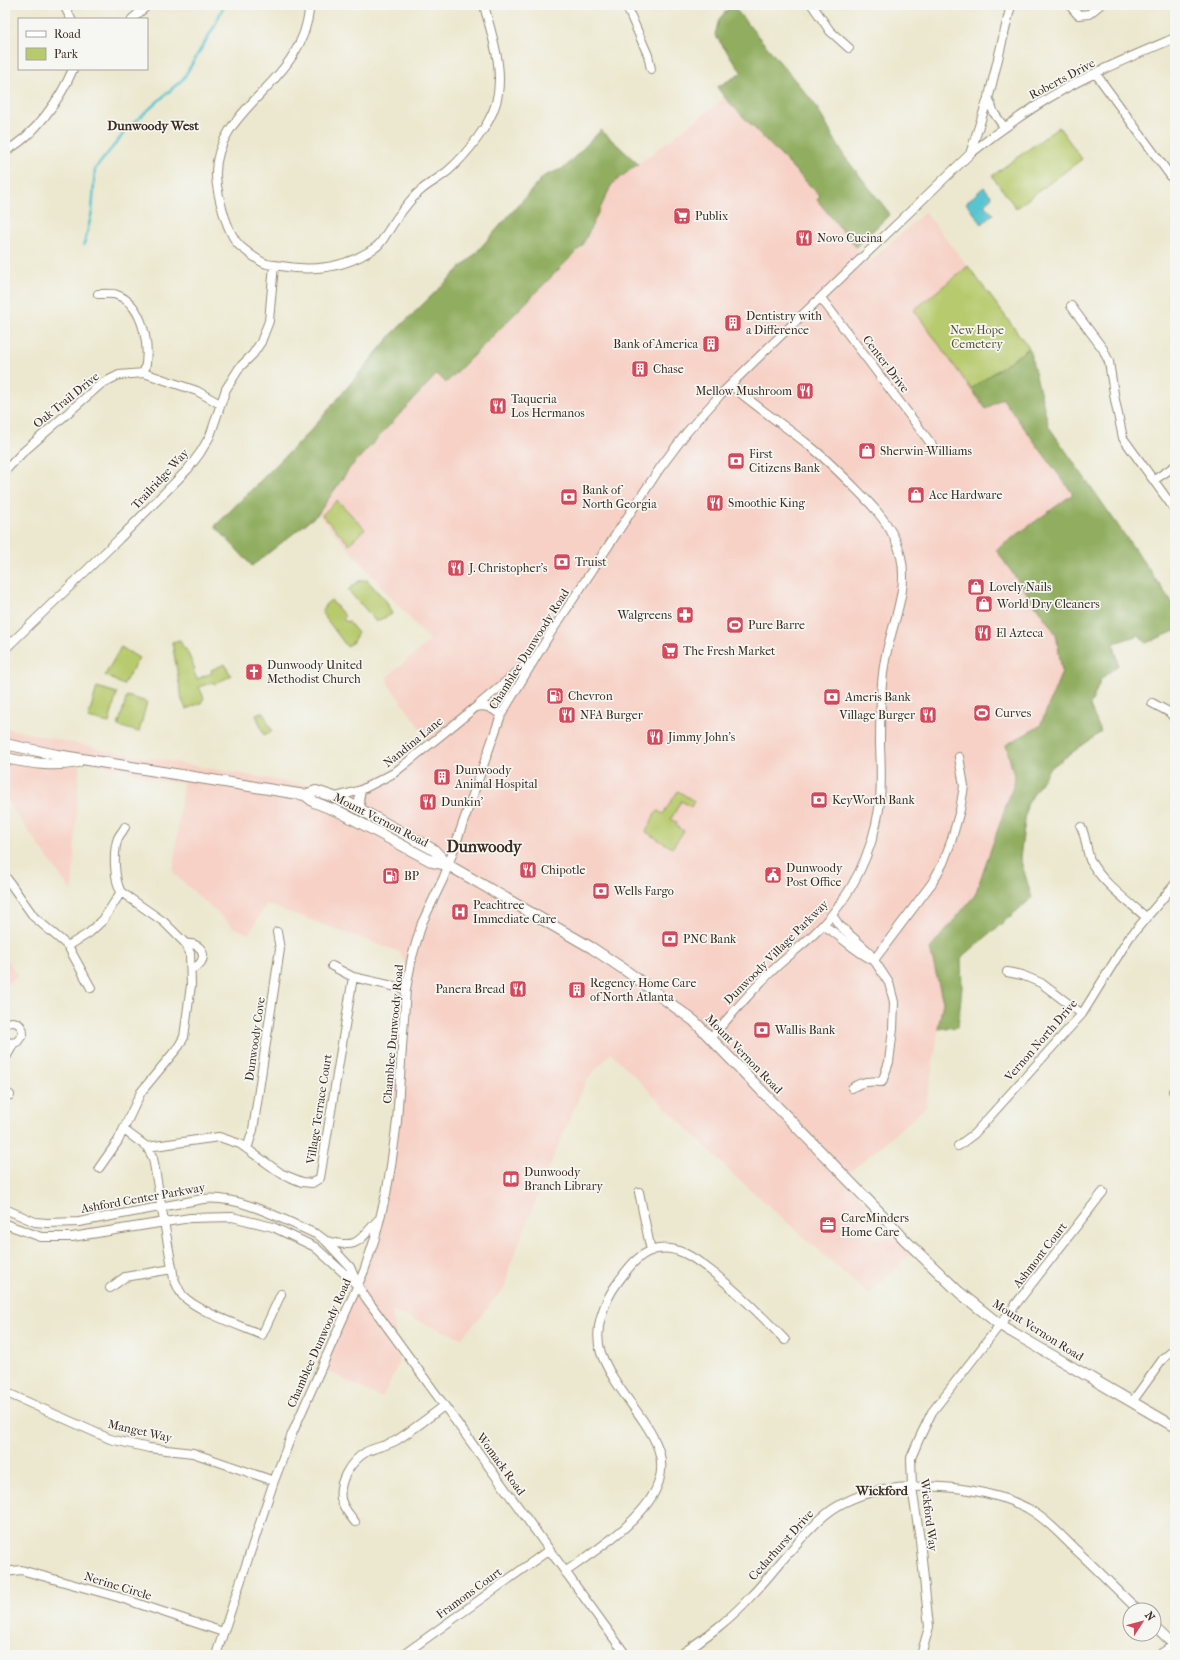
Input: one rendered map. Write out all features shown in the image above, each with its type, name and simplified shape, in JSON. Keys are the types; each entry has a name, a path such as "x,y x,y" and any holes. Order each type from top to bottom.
{"main road":[{"name":"Mount Vernon Road","path":"5,744 87,760 305,795 314,802 342,813 433,862 448,865 570,935 621,967 694,1021 888,1220 904,1239 998,1328 1175,1427"},
{"path":"5,758 39,764 68,764 87,760"},
{"path":"305,795 316,791 336,797 434,850 448,865"}],"street":[{"path":"64,5 70,18"},
{"path":"133,18 148,5"},
{"path":"310,5 303,38 276,77 239,116 228,134 220,152 216,174 220,201 228,226 239,245 266,264 296,268 339,265 361,257 379,245 407,204 420,191 449,170 464,155 478,137 495,104 499,74 497,57 484,5"},
{"path":"626,5 648,55 651,69"},
{"path":"812,5 830,31 849,48"},
{"name":"Chamblee Dunwoody Road","path":"216,1655 274,1481 292,1434 358,1286 367,1262 386,1194 397,1121 406,989 418,934 448,865 501,714 535,657 660,468 687,432 770,346 970,154 988,98 1011,5"},
{"path":"1072,5 1072,8 1078,15 1089,14 1100,5"},
{"name":"Roberts Drive","path":"970,154 1037,105 1127,58 1175,38"},
{"path":"5,151 29,133 46,113 59,97 72,70"},
{"path":"1096,74 1175,182"},
{"path":"988,98 994,113 1004,128"},
{"name":"Trailridge Way","path":"5,649 23,633 188,469 200,453 210,436 226,389 240,367 254,354 261,342 269,321 274,265"},
{"path":"98,294 116,294 131,305 138,315 143,326 148,354 144,373"},
{"name":"Center Drive","path":"821,298 932,445"},
{"path":"1071,306 1103,349 1110,362 1115,400 1123,438 1175,510"},
{"name":"Oak Trail Drive","path":"5,471 22,453 101,384 119,375 144,373 197,391 220,404"},
{"name":"Dunwoody Village Parkway","path":"711,1037 769,974 832,915 863,865 872,838 879,808 882,687 885,661 901,601 903,573 900,551 887,524 877,511 812,447 731,385"},
{"path":"1154,480 1175,466"},
{"name":"Nandina Lane","path":"336,797 361,790 384,780 404,766 535,657"},
{"path":"1152,703 1170,712 1175,719"},
{"path":"476,707 481,705 488,706 501,714"},
{"path":"874,960 932,883 952,842 964,786 959,757"},
{"path":"361,790 359,801 362,810"},
{"path":"99,1168 124,1130 141,1092 179,1046 184,1037 191,985 190,953 186,944 164,922 121,892 117,885 115,850 119,837 125,827"},
{"path":"1081,827 1085,848 1091,862 1112,888 1147,918"},
{"path":"5,876 34,917 68,946 91,988"},
{"name":"Vernon North Drive","path":"958,1146 974,1134 1082,1014 1129,938 1175,884"},
{"path":"68,946 89,933 103,920 121,892"},
{"path":"832,915 839,925 868,950 889,983 894,1002 893,1029 889,1062 882,1082 868,1081 859,1083 852,1088"},
{"path":"823,925 833,931 857,951 874,960"},
{"name":"Dunwoody Cove","path":"247,1149 253,1130 280,949 277,932"},
{"path":"186,944 193,943 199,946 202,952 202,961 200,965 191,969"},
{"path":"332,966 353,977 406,989"},
{"path":"1007,972 1022,975 1041,983 1082,1014"},
{"name":"Village Terrace Court","path":"147,1147 219,1137 240,1144 282,1174 302,1182 312,1183 320,1178 353,977"},
{"path":"5,1024 14,1022 22,1028 22,1038 14,1043 5,1059"},
{"path":"5,1041 14,1043"},
{"path":"124,1130 147,1147 153,1158 172,1269 182,1295 188,1300 214,1314 262,1336 281,1294"},
{"path":"639,1192 651,1250"},
{"name":"Ashmont Court","path":"998,1328 1103,1192"},
{"name":"Ashford Center Parkway","path":"5,1209 28,1219 47,1223 79,1222 203,1199 219,1198 246,1205 318,1235 326,1241 350,1267 358,1286"},
{"path":"5,1224 41,1236 72,1237 190,1218 232,1217 273,1227 315,1247 358,1286"},
{"path":"326,1241 343,1245 351,1245 360,1239 379,1219"},
{"path":"565,1572 612,1538 636,1516 652,1497 659,1481 662,1464 659,1449 652,1435 611,1373 601,1353 599,1340 600,1324 604,1306 615,1286 638,1259 651,1250 662,1248 680,1250 730,1286 784,1340"},
{"path":"110,1288 125,1277 172,1269"},
{"name":"Womack Road","path":"358,1286 626,1655"},
{"name":"Wickford Way","path":"921,1655 930,1627 912,1487 911,1458 932,1412 998,1328"},
{"path":"1132,1402 1163,1359 1175,1349"},
{"name":"Manget Way","path":"5,1392 110,1439 149,1448 193,1453 274,1481"},
{"path":"355,1522 341,1499 342,1484 347,1471 365,1453 396,1441 444,1406"},
{"name":"Cedarhurst Drive","path":"680,1655 729,1619 752,1595 808,1530 827,1514 850,1500 881,1490 901,1487 950,1487 988,1494 1026,1508 1048,1522 1130,1602"},
{"name":"Framons Court","path":"403,1655 549,1550"},
{"name":"Nerine Circle","path":"5,1572 21,1570 118,1597 223,1632"},
{"path":"1159,1655 1174,1645 1162,1634"}],"shaded area":[{"path":"725,98 820,196 818,200 869,263 925,212 968,266 914,310 986,409 1002,397 1073,494 996,550 1056,634 1062,672 1040,726 1006,745 1015,780 975,895 930,949 943,1002 926,1107 843,1178 905,1246 910,1254 869,1295 735,1176 611,1053 586,1081 509,1268 505,1287 462,1338 392,1311 399,1363 382,1398 319,1367 361,1263 379,1211 397,1142 395,1088 408,1004 409,972 400,952 266,904 249,934 233,927 173,873 183,782 166,782 80,758 72,892 5,798 5,728 106,750 344,792 396,768 428,739 387,682 388,676 430,641 318,514 349,469 437,374 446,382 582,247 612,184"},
{"path":"5,957 18,976 5,985"}],"green space":[{"path":"732,5 814,103 844,156 890,214 856,247 817,200 820,196 725,98 717,87 742,73 715,35 719,19"},
{"path":"1059,127 1082,159 1016,208 992,176"},
{"path":"601,130 638,164 612,184 582,246 446,383 437,374 349,469 318,514 252,566 215,526 313,428 393,333 474,255 544,176 564,168"},
{"name":"New Hope Cemetery","path":"968,266 1029,348 971,389 914,310"},
{"path":"1029,348 1049,427 1175,607 1175,631 1146,643 1139,635 1114,643 1118,665 1101,679 1090,706 1101,732 1049,769 1027,805 1020,858 1032,898 961,958 962,987 958,1027 938,1029 943,1002 930,949 975,895 1015,780 1006,745 1040,726 1062,672 1056,634 996,550 1073,494 1002,398 986,409 971,389"},
{"path":"337,500 365,529 349,544 322,515"},
{"path":"367,580 386,601 392,614 376,622 348,590 359,581"},
{"path":"331,600 345,616 343,618 346,622 348,621 358,633 352,643 347,647 322,613 325,605"},
{"path":"180,640 195,669 193,670 197,679 212,673 211,670 225,664 231,676 214,684 213,682 199,687 204,698 201,703 186,709 182,700 172,642"},
{"path":"121,647 139,658 123,685 105,675"},
{"path":"97,687 117,693 109,723 88,718"},
{"path":"127,696 147,702 139,732 118,726"},
{"path":"263,712 272,731 264,735 256,715"},
{"path":"678,791 694,801 691,807 681,801 671,819 677,823 676,826 684,831 672,848 646,832 655,814 658,811 663,814"}],"water":[{"path":"984,187 992,197 985,203 985,206 993,214 982,224 966,203"}],"waterway":[{"path":"84,245 92,212 95,169 129,127 183,79 214,27 224,5"}],"place":[{"name":"Publix","path":"682,216"},
{"name":"Novo Cucina","path":"804,238"},
{"name":"Dentistry with a Difference","path":"733,323"},
{"name":"Bank of America","path":"711,344"},
{"name":"Chase","path":"640,369"},
{"name":"Mellow Mushroom","path":"805,391"},
{"name":"Taqueria Los Hermanos","path":"498,406"},
{"name":"Sherwin-Williams","path":"867,451"},
{"name":"First Citizens Bank","path":"736,461"},
{"name":"Ace Hardware","path":"916,495"},
{"name":"Bank of North Georgia","path":"569,497"},
{"name":"Smoothie King","path":"715,503"},
{"name":"Truist","path":"562,562"},
{"name":"J. Christopher's","path":"456,568"},
{"name":"Lovely Nails","path":"976,587"},
{"name":"World Dry Cleaners","path":"984,604"},
{"name":"Walgreens","path":"685,615"},
{"name":"Pure Barre","path":"735,625"},
{"name":"El Azteca","path":"983,633"},
{"name":"The Fresh Market","path":"670,651"},
{"name":"Dunwoody United Methodist Church","path":"254,672"},
{"name":"Chevron","path":"555,696"},
{"name":"Ameris Bank","path":"832,697"},
{"name":"Curves","path":"982,713"},
{"name":"NFA Burger","path":"567,715"},
{"name":"Village Burger","path":"928,715"},
{"name":"Jimmy John's","path":"655,737"},
{"name":"Dunwoody Animal Hospital","path":"442,777"},
{"name":"KeyWorth Bank","path":"819,800"},
{"name":"Dunkin'","path":"428,802"},
{"name":"Chipotle","path":"528,870"},
{"name":"Dunwoody Post Office","path":"773,875"},
{"name":"BP","path":"391,876"},
{"name":"Wells Fargo","path":"601,891"},
{"name":"Peachtree Immediate Care","path":"460,912"},
{"name":"PNC Bank","path":"670,939"},
{"name":"Panera Bread","path":"518,989"},
{"name":"Regency Home Care of North Atlanta","path":"577,990"},
{"name":"Wallis Bank","path":"762,1030"},
{"name":"Dunwoody Branch Library","path":"511,1179"},
{"name":"CareMinders Home Care","path":"828,1225"}],"district":[{"name":"Dunwoody West","path":"153,125"},
{"name":"Dunwoody","path":"484,846"},
{"name":"Wickford","path":"882,1490"}]}
